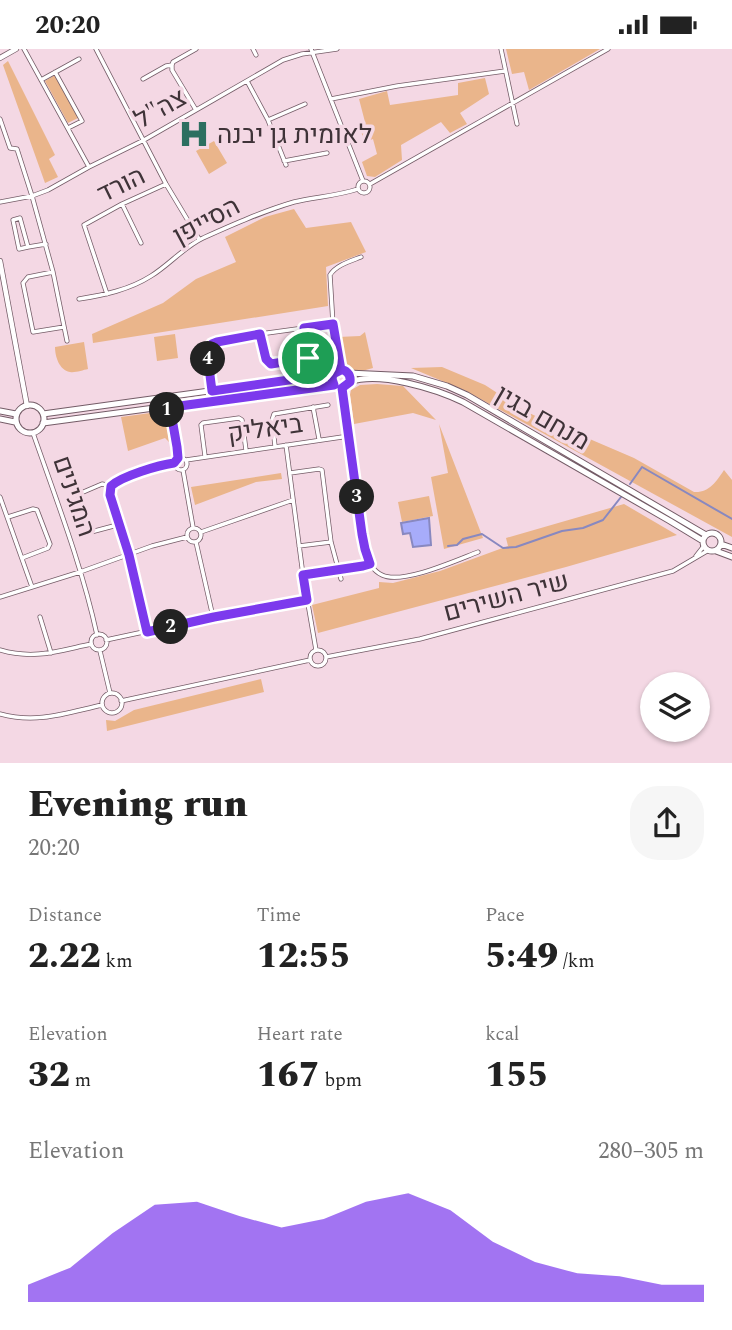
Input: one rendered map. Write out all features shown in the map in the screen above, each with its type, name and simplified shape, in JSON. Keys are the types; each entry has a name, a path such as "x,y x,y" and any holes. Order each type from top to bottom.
{"main road":[{"path":"43,423 165,408 172,410 334,385 342,388 350,382 350,377 341,371 332,377 334,385"},
{"name":"מנחם בגין","path":"43,414 341,371 413,376 467,395 705,543"},
{"name":"מנחם בגין","path":"350,382 357,379 400,381 444,393 705,543"},
{"path":"27,405 37,407 43,414 41,427 33,433 20,429 15,422 16,414 27,405"},
{"path":"0,411 16,414"},
{"path":"0,419 15,422"},
{"path":"716,551 721,544 720,538 715,534 705,543 716,551 732,557"},
{"path":"721,544 732,548"}],"street":[{"path":"0,58 16,49"},
{"path":"24,49 89,167"},
{"path":"96,49 166,184 200,239"},
{"path":"143,79 172,65 196,49"},
{"path":"253,49 256,55"},
{"name":"צה\"ל","path":"0,202 33,196 61,184 283,60 311,51 337,49"},
{"path":"501,49 517,124"},
{"path":"370,184 608,49"},
{"path":"311,51 363,181"},
{"path":"41,80 79,58"},
{"path":"172,65 196,110"},
{"path":"331,99 397,86 505,71"},
{"path":"55,72 82,121 68,128"},
{"path":"247,82 268,120 285,163 327,152"},
{"path":"268,120 305,104"},
{"path":"0,119 10,148 16,149 33,196 53,272 67,341"},
{"path":"367,181 370,184 367,193 358,189 358,183 367,181"},
{"name":"הורד","path":"107,294 84,225 166,184"},
{"name":"הסייפן","path":"79,299 130,288 151,276 200,239 258,215 295,202 358,189"},
{"path":"122,204 141,243"},
{"path":"28,247 20,218 13,220 19,249 46,244"},
{"path":"341,371 333,324 330,275 341,265 361,257"},
{"path":"0,261 27,405"},
{"path":"53,272 28,277 23,283 31,324 33,332 64,327"},
{"path":"212,391 207,352 212,344 333,324"},
{"path":"304,328 308,358"},
{"path":"260,334 266,359 271,364 315,357"},
{"path":"342,388 365,549 370,564 379,574 395,578 437,568 478,552"},
{"path":"275,446 272,420 274,414 328,405"},
{"path":"313,407 319,440"},
{"path":"172,410 177,447 187,466 183,470"},
{"path":"205,456 201,425 203,423 239,418 242,420 246,450"},
{"name":"המגינים","path":"33,433 80,572 97,635"},
{"name":"ביאליק","path":"182,458 349,436"},
{"path":"286,445 316,650"},
{"path":"147,632 121,524 110,495 111,486 119,480 182,458"},
{"path":"174,463 177,469 183,470"},
{"path":"183,470 193,527"},
{"path":"290,473 322,470 331,541 341,579"},
{"path":"111,486 102,484 81,493 78,499 91,532 121,524"},
{"path":"0,497 32,587"},
{"path":"201,532 293,500"},
{"path":"8,517 37,510 50,544 48,548 22,558"},
{"path":"193,527 201,532 201,538 196,542"},
{"path":"187,537 188,530 193,527"},
{"path":"0,597 152,546 187,537"},
{"path":"187,537 196,542"},
{"path":"299,546 331,541"},
{"path":"196,542 214,617"},
{"name":"שיר השירים","path":"326,657 454,631 673,571 692,560 705,543"},
{"path":"303,575 370,564"},
{"path":"106,640 307,600"},
{"path":"40,617 51,653"},
{"path":"97,635 106,640 105,647 100,650 94,649 91,644 91,639 97,635"},
{"path":"0,650 27,656 91,644"},
{"path":"100,650 110,693"},
{"path":"316,650 323,651 326,657 324,664 319,667 314,666 310,660 316,650"},
{"path":"121,701 310,660"},
{"path":"110,693 117,694 121,701 119,709 113,713 106,711 102,705 103,699 110,693"},
{"path":"0,714 31,719 102,705"}],"shaded area":[{"path":"506,49 600,49 529,90 524,72 512,74"},
{"path":"8,61 55,155 49,159 58,177 45,183 3,65"},
{"path":"55,75 78,118 68,123 45,81"},
{"path":"485,78 489,94 460,113 467,124 450,133 441,122 401,145 402,160 375,177 367,176 362,162 377,154 373,139 365,142 358,124 365,122 359,99 387,91 390,105 458,95 458,83"},
{"path":"214,141 227,163 209,174 196,151"},
{"path":"294,209 306,228 351,222 366,252 326,267 328,306 93,343 92,334 163,303 196,279 236,262 225,237 265,217"},
{"path":"365,332 373,368 348,370 345,368 338,337 360,336"},
{"path":"175,334 178,358 157,361 154,337"},
{"path":"84,342 88,369 72,372 63,369 55,347"},
{"path":"442,367 485,385 525,411 565,430 574,427 585,437 634,458 694,492 708,489 724,470 732,480 732,537 466,391 411,368"},
{"path":"360,385 403,386 436,420 413,413 354,424 351,390"},
{"path":"165,411 169,442 165,438 128,451 121,417"},
{"path":"439,424 483,538 444,549 431,477 448,473"},
{"path":"281,473 282,479 256,482 195,505 191,487"},
{"path":"429,496 433,516 402,522 398,502"},
{"path":"624,504 677,535 318,633 312,605 379,588 379,582 393,583 440,571 508,546 506,538"},
{"path":"261,679 264,692 107,731 106,720 115,721 134,710"}],"water":[{"path":"429,518 431,545 413,547 410,533 403,534 401,523"}],"waterway":[{"path":"630,484 642,467 732,519"},
{"path":"448,546 482,534 503,548 516,547 603,520 621,497"}],"place":[{"name":"לאומית גן יבנה","path":"194,134"}],"route":[{"path":"308,358 271,364 266,359 260,334 217,342 208,348 207,352 212,391 317,376 338,370 348,373 350,382 342,388 362,534 370,564 303,575 307,600 147,632 121,524 110,495 111,486 119,480 174,463 178,458 171,413 165,408 334,385 333,374 338,370 341,370 333,324 304,328 308,358"}]}
